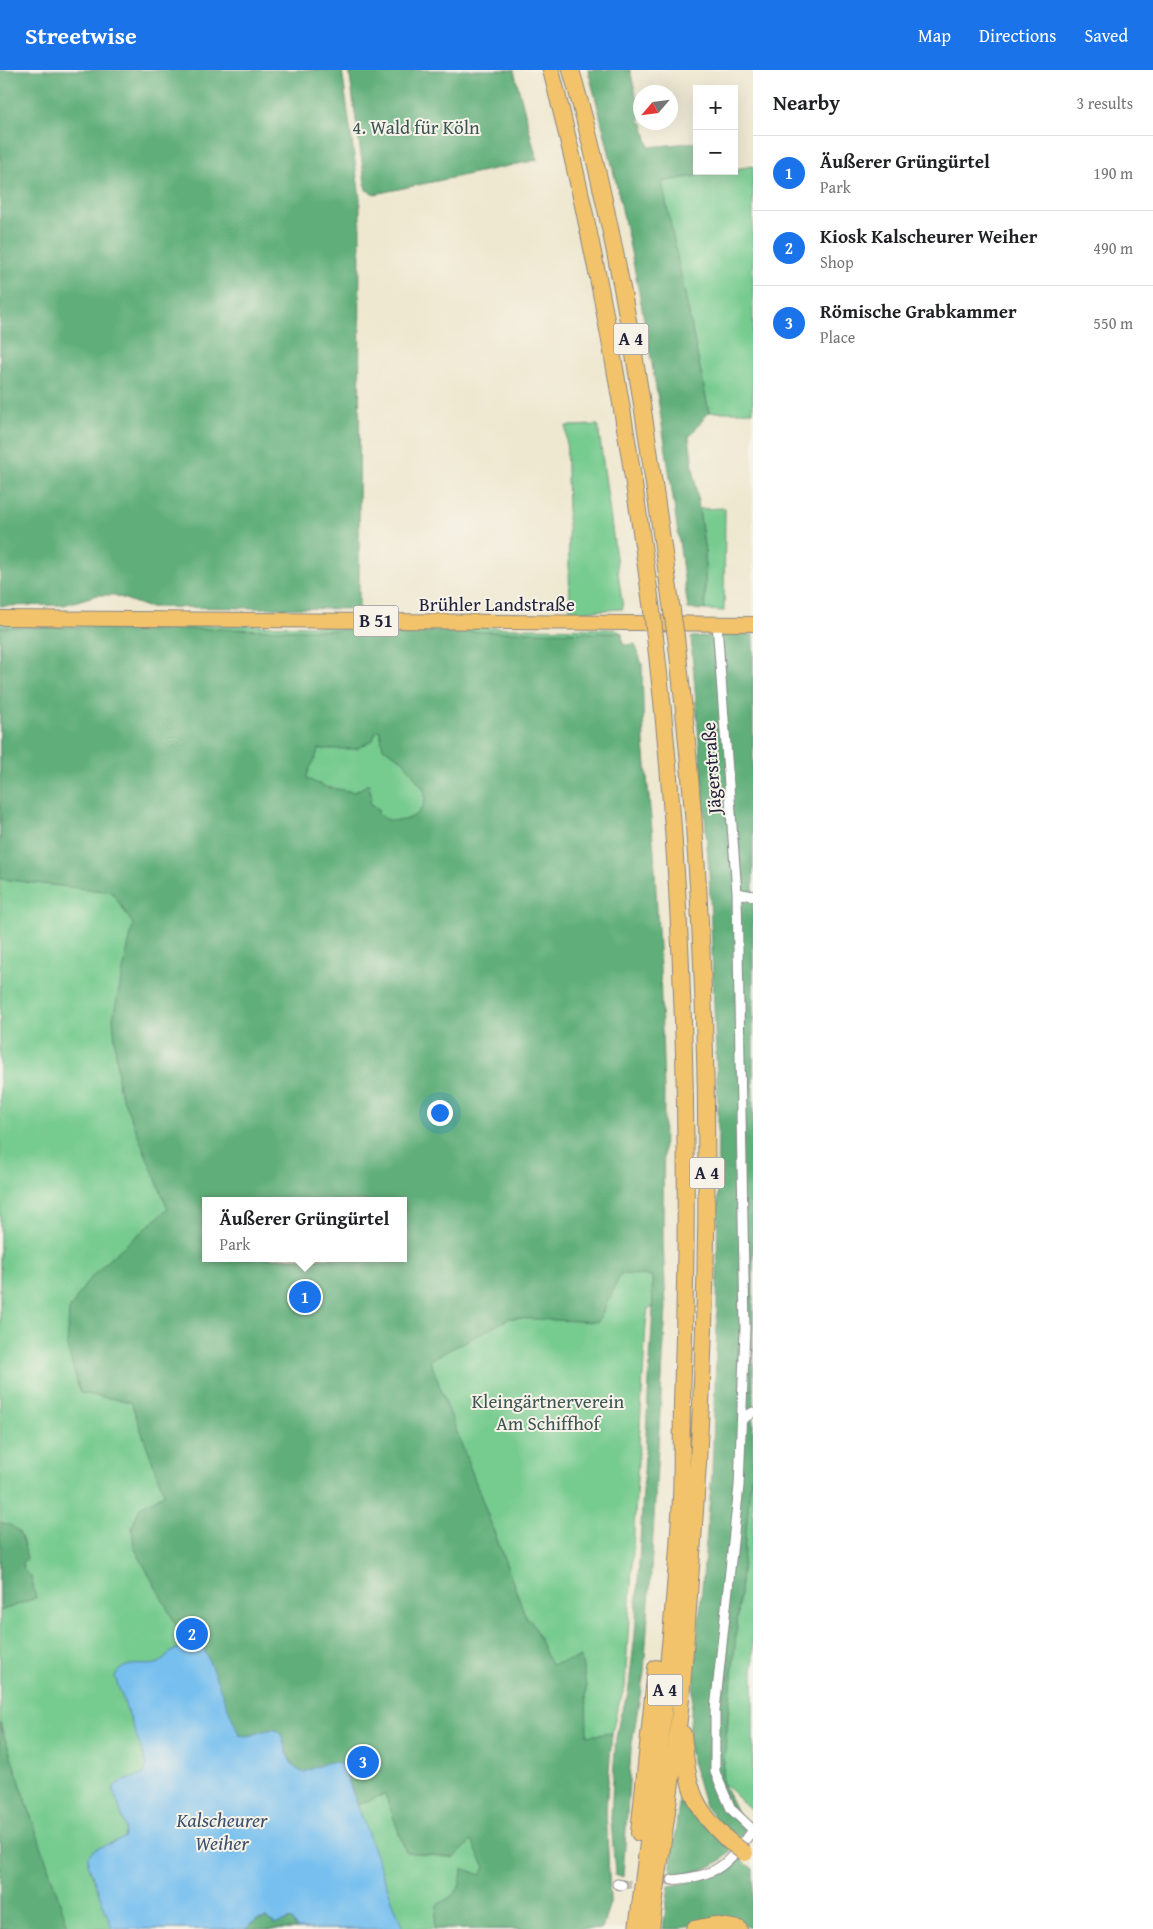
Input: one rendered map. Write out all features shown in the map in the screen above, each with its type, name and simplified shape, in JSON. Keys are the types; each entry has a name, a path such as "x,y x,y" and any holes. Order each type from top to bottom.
{"highway":[{"name":"A 4","path":"551,70 580,185 609,329 635,480 652,611 670,782 684,1020 687,1224 680,1450 681,1512 664,1703 637,1929"},
{"name":"A 4","path":"572,70 607,211 640,386 676,637 699,877 708,1112 705,1335 699,1469 680,1710 651,1929"},
{"name":"A 4","path":"626,1929 652,1707 670,1511 680,1450"},
{"path":"680,1710 687,1772 696,1801 709,1823 749,1857"},
{"path":"694,1929 713,1925 739,1929"}],"main road":[{"name":"Brühler Landstraße","path":"0,618 753,624"}],"street":[{"name":"Jägerstraße","path":"717,624 737,893 743,1134 745,1328 739,1486 715,1710 714,1772 731,1809 753,1830"},
{"path":"737,893 753,896"},
{"path":"742,1420 753,1412"},
{"path":"672,1880 700,1877 721,1867 731,1858 753,1830"}],"green space":[{"path":"0,70 342,70 360,198 359,609 147,607 114,595 97,595 64,605 0,606"},
{"name":"4. Wald für Köln","path":"349,70 514,70 537,160 375,194 366,190"},
{"path":"588,70 630,70 634,85 633,130 645,130 649,147 693,142 693,175 700,175 662,182 709,412 689,437 705,553 705,610 688,609 659,405 635,270"},
{"path":"753,166 753,412 709,412 661,181 705,175 738,175 738,168"},
{"path":"598,425 623,609 574,612 570,611 566,426"},
{"path":"725,508 724,611 705,610 705,553 699,509"},
{"name":"Kleingärtnerverein Am Schiffhof","path":"0,623 614,629 622,633 639,883 653,1308 648,1308 646,1324 625,1687 617,1709 609,1749 606,1810 610,1902 602,1929 0,1929"},
{"path":"0,627 622,633 623,645 635,644 642,664 644,743 654,852 660,968 664,1091 663,1241 666,1307 644,1672 631,1749 623,1877 615,1874 611,1819 616,1738 620,1716 628,1694 635,1635 653,1308 652,1276 621,1274 598,1322 510,1318 430,1360 527,1620 531,1620 551,1665 581,1657 586,1686 587,1736 612,1733 606,1810 610,1902 602,1929 434,1929 437,1905 453,1895 459,1887 462,1868 481,1875 485,1867 471,1841 455,1858 406,1852 385,1794 357,1805 344,1766 332,1762 304,1772 294,1767 279,1731 269,1730 249,1736 239,1735 193,1643 187,1645 134,1547 132,1527 140,1507 164,1494 131,1402 80,1393 67,1347 69,1310 87,1282 108,1260 168,1209 119,1089 113,1018 133,924 112,892 0,879","holes":["376,731 380,731 383,748 403,760 424,790 425,799 423,807 410,818 393,821 385,819 378,814 378,809 370,805 369,784 354,792 326,787 307,779 318,749 356,749 373,740"]},
{"path":"753,634 753,1477 751,1477 722,1781 745,1829 738,1842 705,1807 688,1747 712,1474 717,1326 718,1111 709,871 691,637"},
{"path":"751,1477 753,1477 753,1812 722,1782"},
{"path":"0,1522 13,1527 22,1539 27,1559 22,1562 24,1570 31,1577 36,1598 0,1611"},
{"path":"0,1723 69,1929 0,1929"},
{"path":"682,1781 731,1850 712,1866 672,1876 670,1872"},
{"path":"738,1857 753,1869 753,1929 734,1921 687,1926 681,1929 663,1929 669,1886 714,1873"},
{"path":"266,1918 276,1924 291,1919 297,1929 246,1929 256,1920"}],"water":[{"name":"Kalscheurer Weiher","path":"197,1643 204,1649 239,1735 249,1736 269,1730 279,1731 294,1767 304,1772 329,1762 339,1763 343,1766 403,1929 297,1929 291,1919 276,1924 266,1918 256,1920 246,1929 112,1929 88,1863 88,1856 93,1850 124,1838 126,1829 113,1789 118,1783 144,1774 147,1765 115,1677 118,1671 123,1668 133,1665 159,1663 173,1651"}],"tunnel":[{"path":"622,1885 672,1880"}],"place":[{"name":"Äußerer Grüngürtel","path":"305,1297"},
{"name":"Kiosk Kalscheurer Weiher","path":"192,1634"},
{"name":"Römische Grabkammer","path":"363,1762"}]}
